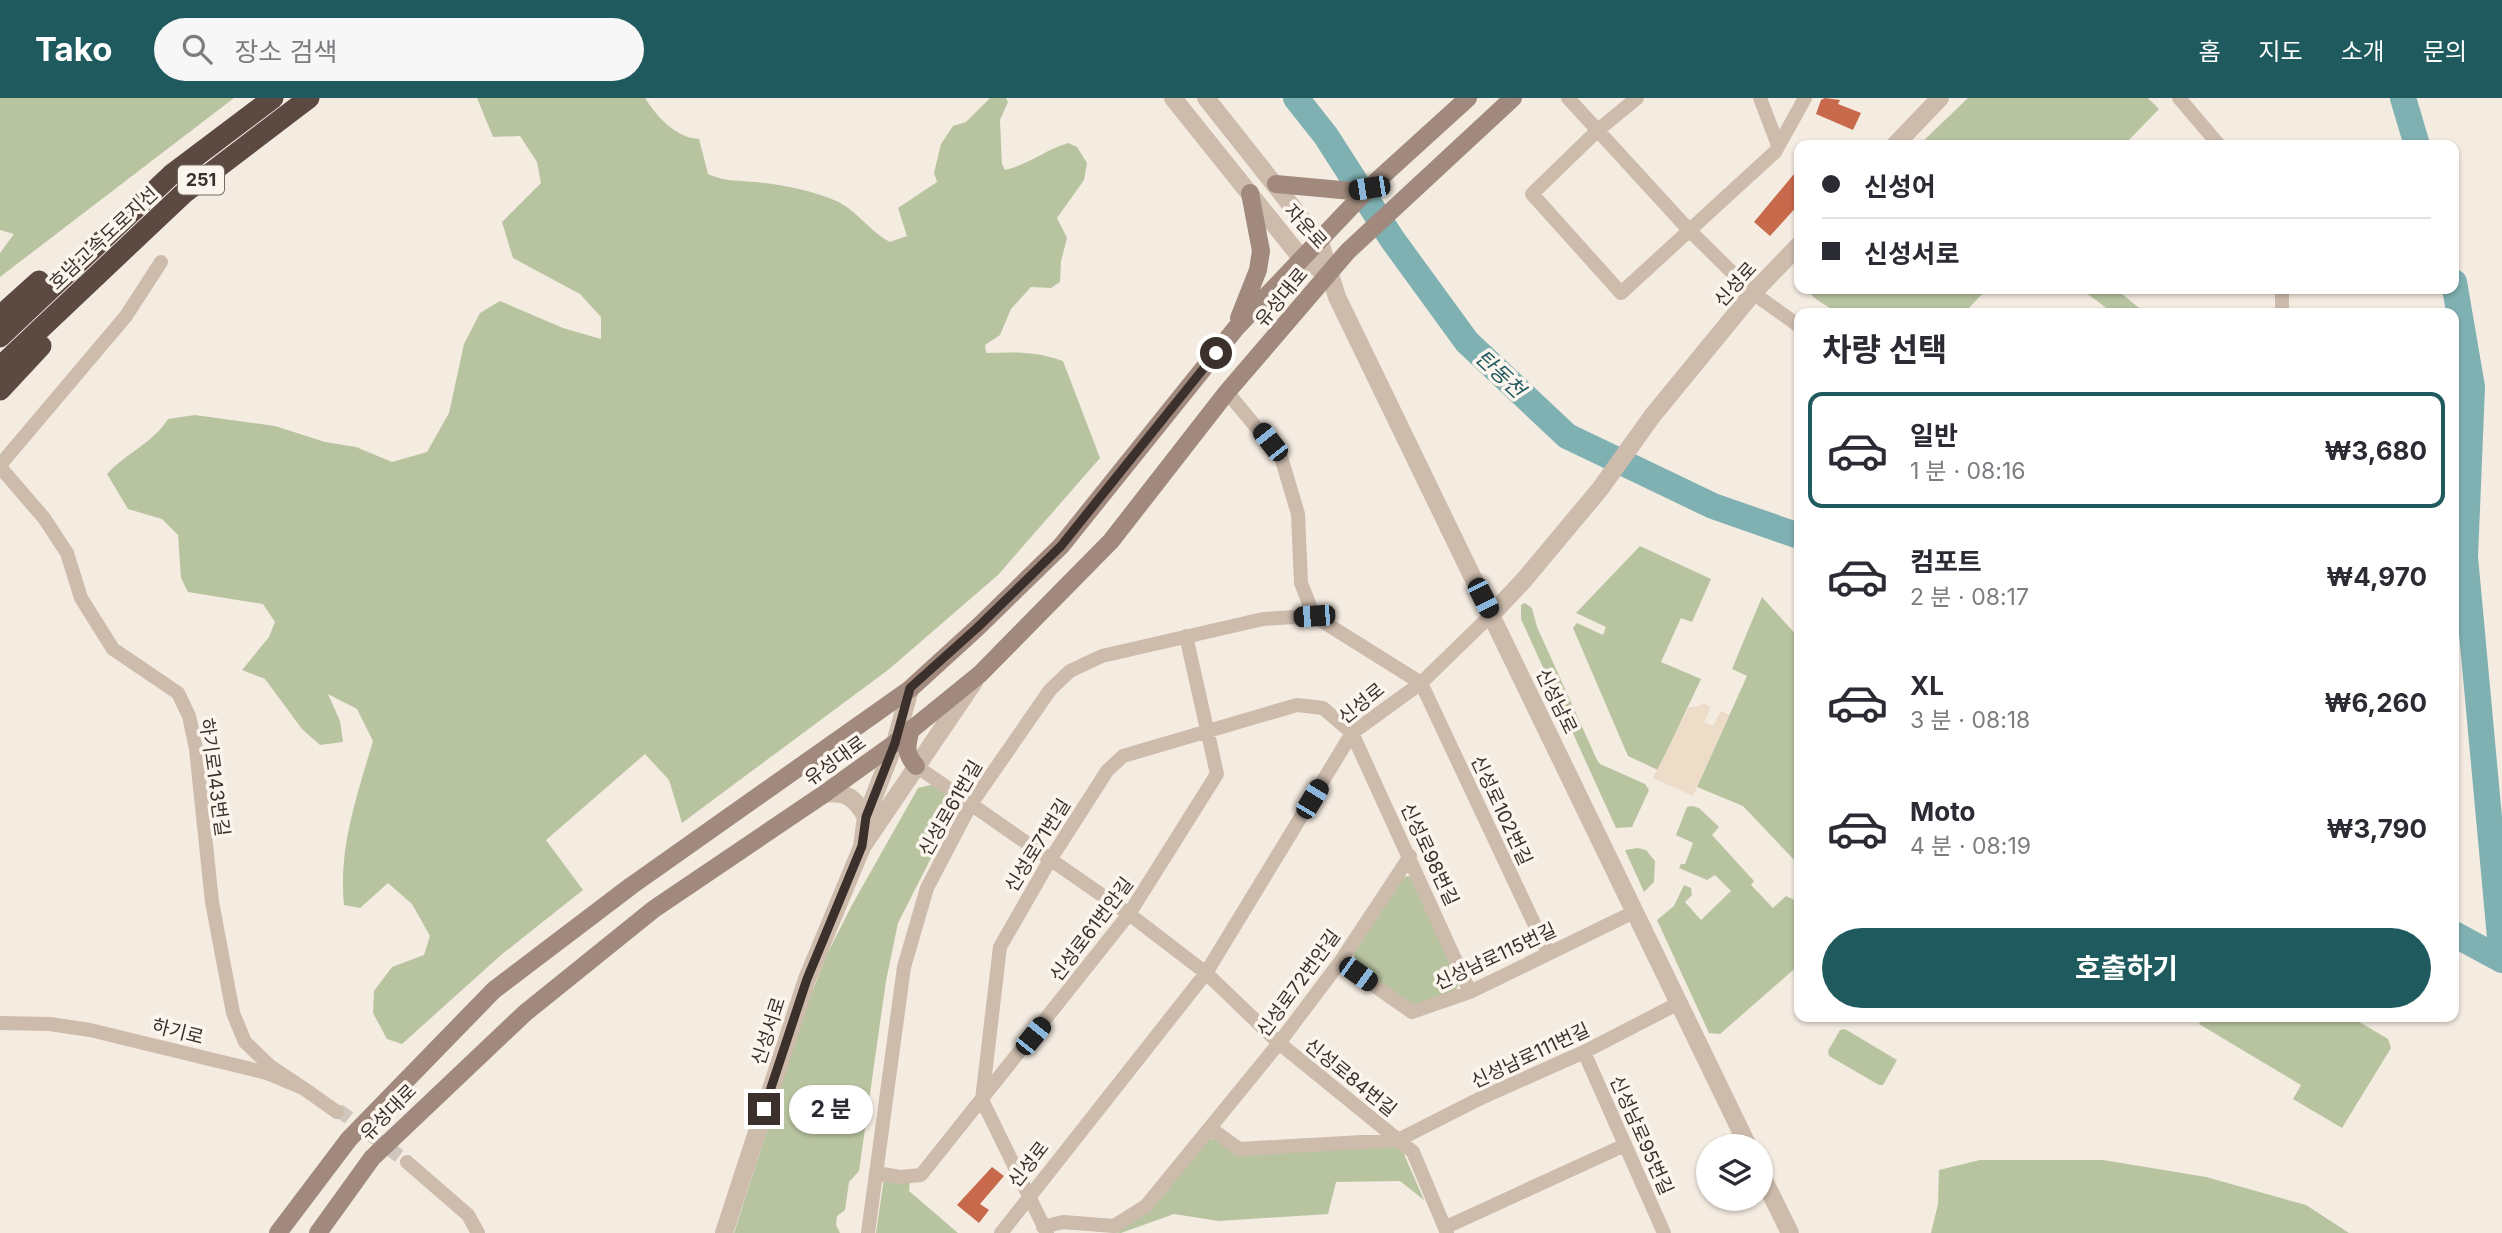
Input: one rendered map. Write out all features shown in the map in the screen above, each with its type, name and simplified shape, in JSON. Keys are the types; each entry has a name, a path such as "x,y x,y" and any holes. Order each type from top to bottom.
{"highway":[{"name":"호남고속도로지선","path":"0,337 171,175 273,98"},
{"name":"호남고속도로지선","path":"0,367 183,194 309,98"},
{"path":"0,316 109,218 171,175"},
{"path":"0,390 74,312 101,271"}],"main road":[{"name":"유성대로","path":"278,1233 349,1139 494,990 631,886 910,688 978,627 1061,546 1236,328 1369,188 1468,98"},
{"name":"유성대로","path":"318,1233 372,1157 525,1013 653,909 895,743 980,674 1111,541 1227,392 1348,251 1513,98"},
{"path":"1276,184 1352,191 1369,188"},
{"path":"1236,328 1258,270 1261,251 1250,193"},
{"path":"911,729 906,747 909,759 915,765"}],"street":[{"name":"자운로","path":"1173,98 1302,259 1328,274"},
{"name":"자운로","path":"1206,98 1320,242 1328,274"},
{"path":"1569,98 1689,230 1753,293 1794,322"},
{"path":"1637,98 1598,130 1532,194 1621,293 1775,152 1805,98"},
{"path":"1760,98 1778,145"},
{"path":"1900,140 1940,98"},
{"path":"2179,98 2215,140"},
{"name":"신성로","path":"1001,1233 1206,973 1352,733 1420,683 1524,580 1600,489 1653,415 1753,293 1794,250"},
{"name":"하기로143번길","path":"161,262 127,316 0,466 44,519 67,552 81,598 113,649 178,693 189,716 196,749 212,902 233,1013 245,1042 270,1066 303,1088"},
{"name":"신성남로","path":"1328,274 1606,849 1677,1004 1742,1134"},
{"path":"1227,392 1282,457 1298,514 1301,583 1314,616 1420,683"},
{"name":"신성로61번길","path":"868,1233 904,967 927,888 971,804 1050,690 1070,671 1102,656 1263,619 1314,616"},
{"name":"신성로61번안길","path":"877,1173 900,1177 921,1175 1129,914 1217,774 1186,636"},
{"path":"862,846 915,765 980,674"},
{"name":"신성로102번길","path":"1420,683 1548,953"},
{"path":"862,846 866,817 895,743 910,688"},
{"name":"신성로71번길","path":"982,1100 1000,947 1050,860 1107,771 1123,756 1297,705 1323,708 1352,733"},
{"name":"신성로98번길","path":"1352,733 1471,992"},
{"name":"신성로84번길","path":"915,765 1129,914 1206,973 1279,1043 1413,1152 1446,1230 1625,1145"},
{"path":"824,794 840,792 852,797 866,817"},
{"name":"신성서로","path":"724,1233 807,979 862,846"},
{"name":"신성로72번안길","path":"1045,1230 1063,1222 1114,1226 1146,1206 1279,1043 1340,962 1410,856"},
{"name":"신성남로115번길","path":"1340,962 1412,1012 1471,992 1634,912"},
{"name":"신성남로111번길","path":"1398,1140 1483,1097 1584,1052 1677,1004"},
{"name":"하기로","path":"0,1023 50,1024 90,1030 267,1073 303,1088 337,1112"},
{"name":"신성남로95번길","path":"1584,1052 1664,1233"},
{"path":"982,1100 1045,1230"},
{"path":"1210,1128 1239,1149 1398,1140"},
{"path":"407,1162 468,1215 478,1233"},
{"path":"1773,1198 1790,1233"}],"green space":[{"path":"0,98 234,98 0,277 0,253 14,234 0,230"},
{"path":"477,98 645,98 675,131 699,139 708,174 726,180 784,186 825,196 842,204 890,242 907,236 898,208 937,182 934,173 941,144 953,126 966,122 990,98 1006,98 1008,102 1000,120 1002,164 1005,170 1068,143 1077,147 1087,163 1084,180 1057,218 1067,238 1061,261 1060,282 1051,288 1031,287 1011,309 1000,335 985,345 986,353 1015,352 1063,361 1100,458 998,575 888,670 682,823 669,780 645,754 546,840 583,890 501,955 402,1044 387,1039 373,1013 374,991 392,967 424,955 430,936 412,904 388,883 360,908 344,905 346,843 373,741 357,709 328,694 340,721 343,742 320,745 302,729 265,679 242,670 269,637 275,622 263,604 188,592 181,578 178,535 162,519 128,509 107,474 155,435 168,419 195,415 275,426 325,442 356,447 392,462 427,452 449,413 464,344 480,313 500,301 563,328 601,339 601,317 580,294 513,258 502,222 541,183 537,162 520,136 493,137"},
{"path":"1968,98 2148,98 2159,109 2129,140 1924,140"},
{"path":"1811,294 1982,294 1969,308 1830,308"},
{"path":"2088,294 2122,294 2139,308 2106,308"},
{"path":"1640,546 1711,579 1692,622 1681,618 1661,662 1701,679 1658,770 1628,756 1573,628 1577,623 1603,635 1606,627 1576,613"},
{"path":"1762,597 1794,632 1794,860 1743,806 1697,787 1747,676 1732,669"},
{"path":"1525,603 1532,608 1537,627 1597,760 1600,764 1645,784 1649,790 1632,827 1616,828 1521,619 1521,605"},
{"path":"935,784 955,799 957,807 898,923 886,981 859,1171 849,1182 845,1210 837,1216 836,1225 840,1233 734,1233 807,1005 827,954 918,788"},
{"path":"1687,807 1699,808 1719,827 1712,835 1754,881 1751,885 1773,908 1786,896 1794,900 1794,969 1720,1034 1709,1033 1657,920 1674,906 1684,885 1691,888 1692,895 1685,902 1701,920 1731,891 1715,875 1707,880 1679,868 1681,864 1685,864 1693,843 1676,835"},
{"path":"1625,850 1646,850 1655,861 1654,882 1644,892"},
{"path":"1408,876 1414,880 1460,980 1456,991 1412,1006 1358,967 1353,952 1401,878"},
{"path":"2359,1022 2388,1039 2391,1048 2342,1128 2293,1099 2301,1085 2199,1024"},
{"path":"1845,1029 1897,1060 1883,1085 1829,1056 1828,1051 1840,1030"},
{"path":"1217,1138 1239,1155 1395,1146 1403,1152 1424,1200 1400,1181 1336,1182 1328,1214 1219,1221 1174,1214 1121,1233 1083,1230 1117,1228 1207,1139"},
{"path":"1980,1160 2103,1160 2206,1177 2306,1205 2349,1233 1931,1233 1938,1204 1939,1170"},
{"path":"884,1178 910,1181 909,1191 958,1233 876,1233"}],"shaded area":[{"path":"1702,703 1711,707 1704,722 1713,726 1721,711 1729,715 1693,796 1653,778 1689,707 1700,706"}],"building":[{"path":"1821,100 1840,100 1838,104 1861,113 1853,130 1816,114"},
{"path":"1794,174 1794,210 1770,236 1754,222"},
{"path":"992,1167 1004,1176 980,1204 989,1210 979,1223 957,1205"}],"waterway":[{"name":"탄동천","path":"1296,98 1326,136 1392,239 1467,342 1567,436 1713,506 1794,534"},
{"path":"2403,98 2416,140"},
{"path":"2456,294 2458,308"},
{"path":"2459,311 2472,387 2465,557 2502,959"},
{"name":"탄동천","path":"2459,937 2502,960"}],"tunnel":[{"path":"337,1112 341,1112 407,1162"}],"route":[{"path":"764,1109 807,979 862,846 866,817 873,806 895,743 910,688 978,627 1061,546 1216,353"}]}
